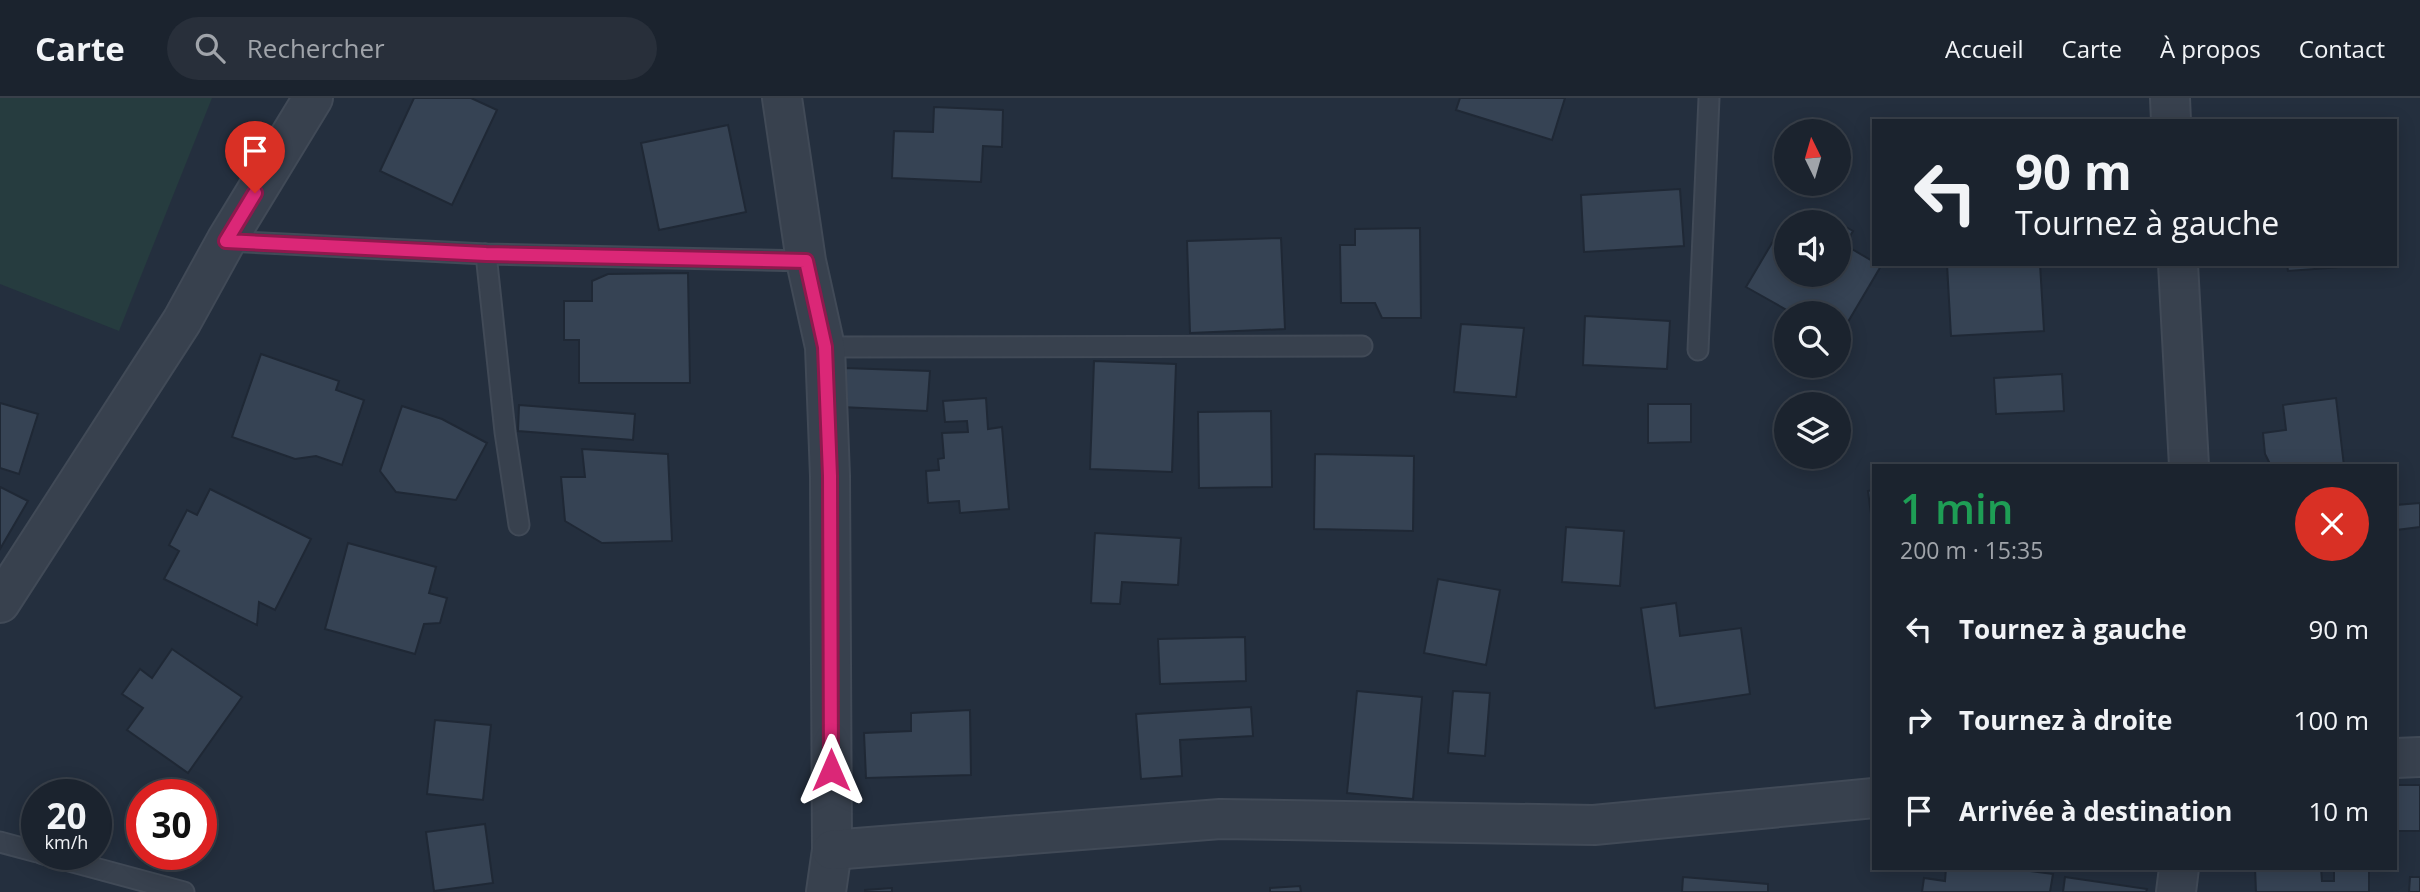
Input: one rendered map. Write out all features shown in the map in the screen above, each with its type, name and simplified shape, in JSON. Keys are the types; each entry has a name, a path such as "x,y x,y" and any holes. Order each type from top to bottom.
{"street":[{"path":"0,603 182,321 226,241 313,98"},
{"path":"782,98 806,261 825,347 830,476 832,850 826,892"},
{"path":"2170,98 2171,119"},
{"path":"2178,266 2189,464"},
{"path":"2397,758 2420,757"},
{"path":"832,850 1220,819 1594,825 1872,798"},
{"path":"2176,892 2179,870"}],"lane":[{"path":"1698,350 1709,98"},
{"path":"226,241 486,254 806,261"},
{"path":"486,254 505,432 519,525"},
{"path":"825,347 1362,346"},
{"path":"0,842 21,848"},
{"path":"102,870 184,892"}],"green space":[{"path":"0,98 212,98 119,331 0,284"}],"building":[{"path":"414,98 471,98 497,110 452,205 380,171"},
{"path":"1460,98 1565,98 1552,140 1456,110"},
{"path":"934,107 1003,110 1002,147 983,146 981,182 892,178 894,131 933,132"},
{"path":"728,125 746,212 659,230 641,143"},
{"path":"1680,189 1684,246 1584,252 1581,195"},
{"path":"1420,228 1421,318 1382,318 1375,303 1341,303 1340,245 1355,245 1355,229"},
{"path":"1281,238 1285,329 1190,333 1187,241"},
{"path":"1774,240 1774,287 1851,287 1851,249 1872,261 1872,266 1881,266 1851,317 1851,301 1774,303 1746,287"},
{"path":"1947,266 2040,266 2044,331 1951,336"},
{"path":"2287,266 2342,266 2341,267 2288,271"},
{"path":"688,273 690,383 579,383 579,340 564,340 564,301 592,301 592,281 608,274"},
{"path":"1585,316 1670,321 1667,369 1583,365"},
{"path":"1461,324 1524,328 1516,397 1454,392"},
{"path":"261,354 339,381 336,390 364,400 342,465 316,456 295,459 232,437"},
{"path":"1094,361 1176,364 1172,472 1090,469"},
{"path":"844,368 930,371 927,411 841,407"},
{"path":"2062,374 2064,411 1996,414 1994,378"},
{"path":"986,398 988,429 1002,427 1009,509 960,513 959,501 928,503 926,471 939,470 938,459 944,458 942,433 968,432 967,421 945,422 943,401"},
{"path":"2336,398 2344,464 2270,464 2265,454 2263,433 2286,430 2283,405"},
{"path":"0,403 38,414 19,474 0,468"},
{"path":"1648,404 1691,404 1691,442 1648,443"},
{"path":"519,405 635,414 633,440 518,431"},
{"path":"402,406 442,419 487,443 456,500 396,492 380,471"},
{"path":"1271,411 1272,487 1199,488 1198,412"},
{"path":"582,449 668,454 672,541 602,543 565,521 561,477 585,477"},
{"path":"1315,454 1414,456 1413,531 1314,529"},
{"path":"0,487 28,501 0,549"},
{"path":"210,489 311,539 275,610 259,602 257,625 164,579 179,551 169,545 187,510 197,515"},
{"path":"1872,490 1872,522 1868,491"},
{"path":"2420,503 2420,527 2397,530 2397,505"},
{"path":"1566,527 1624,531 1620,586 1562,582"},
{"path":"1095,533 1181,538 1178,585 1122,582 1120,604 1091,603"},
{"path":"348,543 436,567 429,593 447,598 440,623 424,624 415,654 325,629"},
{"path":"1438,579 1500,590 1486,665 1424,653"},
{"path":"1676,603 1680,636 1741,628 1750,694 1655,708 1641,608"},
{"path":"1245,637 1246,681 1160,684 1158,639"},
{"path":"172,649 242,697 188,773 127,730 143,708 122,694 140,669 152,678"},
{"path":"1357,691 1422,697 1413,799 1347,793"},
{"path":"1453,691 1490,693 1485,756 1448,753"},
{"path":"1251,707 1253,736 1180,740 1182,776 1141,779 1136,714"},
{"path":"970,710 971,775 866,778 864,733 911,731 911,713"},
{"path":"435,720 491,725 483,800 427,794"},
{"path":"2397,785 2420,785 2420,831 2397,831"},
{"path":"485,824 493,883 434,891 426,832"},
{"path":"1946,870 2022,870 2053,874 2050,892 1922,892 1924,878 1945,881"},
{"path":"2255,870 2321,870 2322,881 2334,881 2334,870 2369,870 2369,892 2256,892"},
{"path":"1683,877 1768,884 1768,892 1682,892"},
{"path":"2065,877 2147,889 2146,892 2063,892"},
{"path":"2410,877 2420,877 2420,892 2409,892"},
{"path":"1300,886 1301,892 1270,892 1270,888"},
{"path":"892,888 892,892 865,892 865,890"}],"route":[{"path":"255,193 226,241 486,254 806,261 825,347 830,476 831,770"}]}
